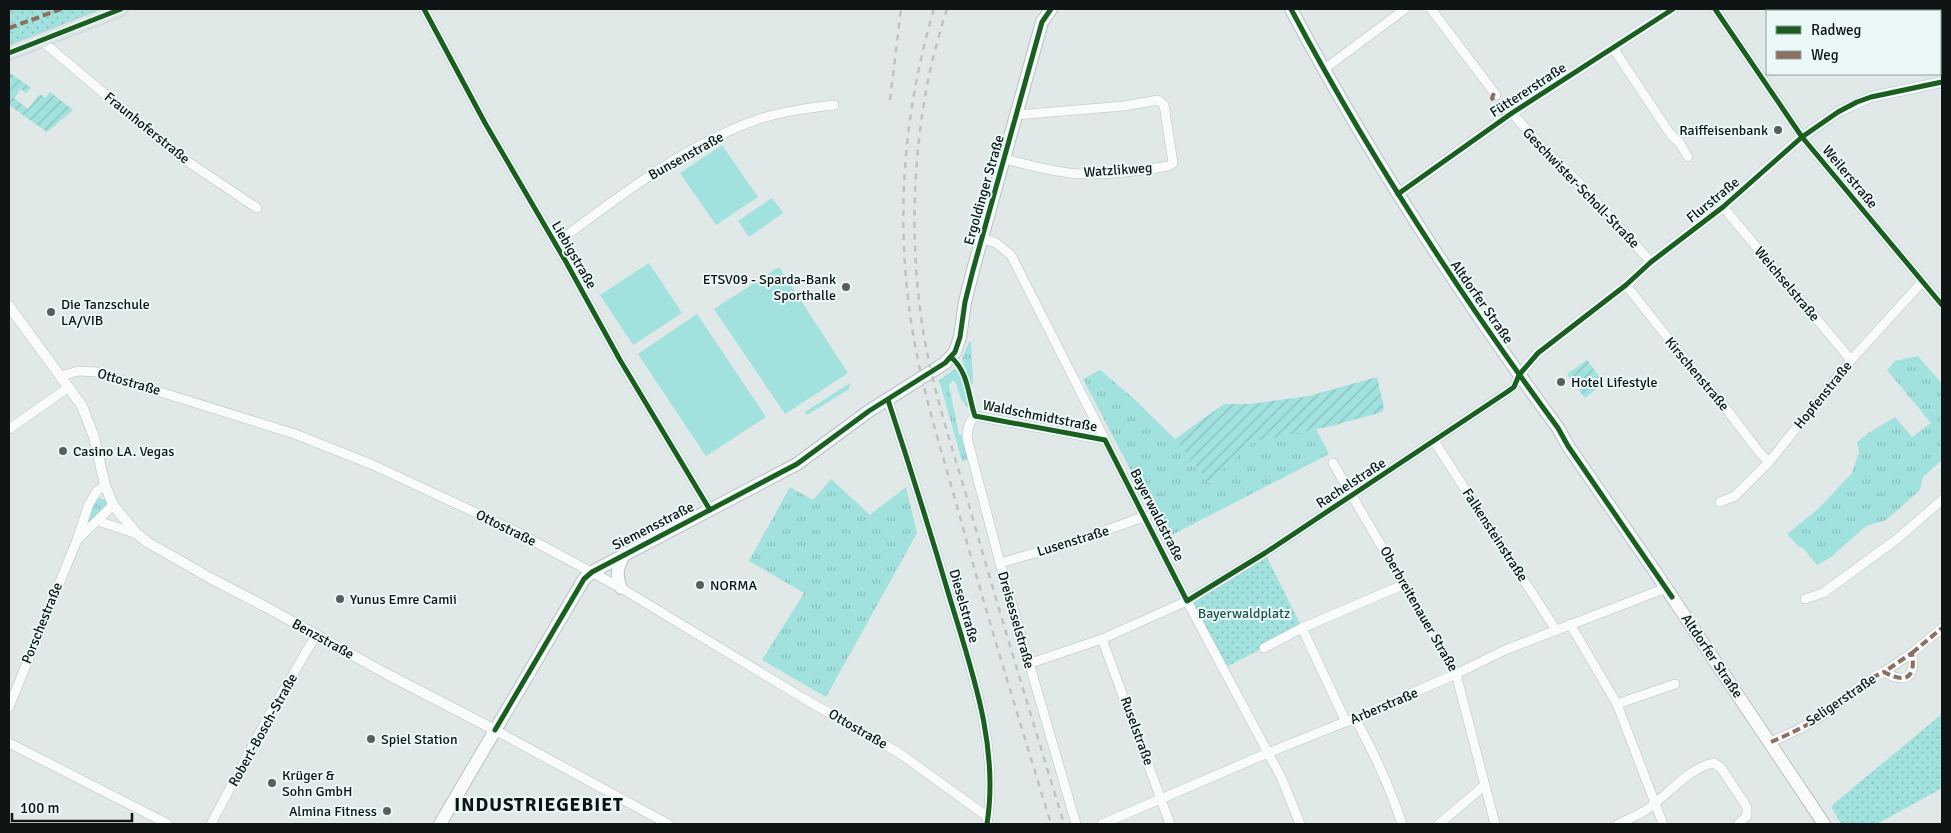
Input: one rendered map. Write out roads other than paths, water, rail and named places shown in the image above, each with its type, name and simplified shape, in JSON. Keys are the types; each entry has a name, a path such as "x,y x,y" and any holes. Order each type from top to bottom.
{"main road":[{"path":"9,53 121,9"},
{"name":"Ergoldinger Straße","path":"934,371 951,357 958,344 965,302 1004,158 1042,22 1051,9"},
{"name":"Altdorfer Straße","path":"1291,9 1362,138 1473,311 1558,428 1568,446 1771,742 1824,824"},
{"name":"Siemensstraße","path":"440,824 584,579 592,572 624,554 796,464 888,400 934,371"},
{"path":"622,588 618,580 617,570 624,554"}],"street":[{"name":"Liebigstraße","path":"424,9 487,127 620,360 710,510"},
{"path":"1323,70 1405,9"},
{"path":"1431,9 1496,95"},
{"name":"Füttererstraße","path":"1398,194 1512,113 1673,9"},
{"name":"Weilerstraße","path":"1715,9 1802,138 1942,305"},
{"name":"Fraunhoferstraße","path":"42,40 172,151 257,208"},
{"path":"1612,48 1688,157"},
{"name":"Flurstraße","path":"1519,375 1538,353 1723,207 1802,138 1838,112 1857,102 1870,98 1942,82"},
{"name":"Watzlikweg","path":"1004,158 1063,172 1091,174 1126,172 1172,165 1164,105 1158,100 1124,106 1016,116"},
{"name":"Bunsenstraße","path":"555,244 631,188 713,140 761,119 800,109 834,105"},
{"name":"Geschwister-Scholl-Straße","path":"1512,113 1542,147 1579,182 1651,262"},
{"name":"Weichselstraße","path":"1723,207 1851,360"},
{"name":"Bayerwaldstraße","path":"982,238 996,243 1011,255 1105,440 1146,516 1187,601 1282,779 1300,824"},
{"name":"Hopfenstraße","path":"1720,502 1735,496 1769,462 1851,360 1923,281"},
{"name":"Kirschenstraße","path":"1626,285 1674,348 1769,462"},
{"path":"9,306 61,376"},
{"name":"Ottostraße","path":"61,376 78,371 96,372 295,434 373,466 513,530 622,588 803,698 899,753 987,821"},
{"name":"Rachelstraße","path":"1028,664 1102,639 1187,601 1353,495 1507,392 1514,386 1519,375"},
{"name":"Benzstraße","path":"61,376 82,406 89,422 105,485 113,505 137,534 147,542 385,674 495,730 668,824"},
{"path":"9,429 69,387"},
{"name":"Dieselstraße","path":"888,400 924,510 978,692 990,763 987,821"},
{"name":"Waldschmidtstraße","path":"976,416 1105,440"},
{"name":"Dreisesselstraße","path":"976,416 971,420 967,431 968,438 1028,664 1076,824"},
{"name":"Falkensteinstraße","path":"1434,441 1556,630"},
{"name":"Oberbreitenauer Straße","path":"1333,463 1456,674 1495,824"},
{"name":"Porschestraße","path":"9,707 92,496 105,485"},
{"path":"1804,599 1823,593 1897,539 1942,500"},
{"name":"Porschestraße","path":"76,540 113,505"},
{"name":"Lusenstraße","path":"1000,563 1073,542 1146,516"},
{"path":"98,521 137,534"},
{"path":"1264,648 1302,628 1405,584"},
{"name":"Arberstraße","path":"1102,824 1346,722 1456,674 1505,650 1666,588"},
{"path":"1570,624 1617,704 1663,824"},
{"path":"1302,628 1346,722"},
{"name":"Seligerstraße","path":"1771,742 1832,709 1858,686 1884,672 1912,653 1942,628"},
{"name":"Robert-Bosch-Straße","path":"211,824 268,717 316,636"},
{"name":"Ruselstraße","path":"1102,639 1170,824"},
{"name":"Seligerstraße","path":"1884,672 1892,677 1910,676 1914,664 1912,653"},
{"path":"1617,704 1674,684"},
{"path":"1355,718 1374,753 1390,789 1402,824"},
{"path":"9,743 168,824"},
{"path":"1618,824 1647,810 1705,765 1714,764 1721,768 1747,807 1747,816 1738,824"},
{"path":"1439,824 1484,785"}],"railway":[{"path":"890,100 901,9"},
{"path":"934,9 914,93 904,178 903,221 909,307 920,371 936,434 993,633 1051,824"},
{"path":"947,9 929,76 922,114 916,169 915,254 920,309 928,359 940,408 1064,824"}],"place":[{"name":"Raiffeisenbank","path":"1778,130"},
{"name":"ETSV09 - Sparda-Bank Sporthalle","path":"846,287"},
{"name":"Die Tanzschule LA/VIB","path":"51,312"},
{"name":"Hotel Lifestyle","path":"1561,382"},
{"name":"Casino LA. Vegas","path":"63,451"},
{"name":"NORMA","path":"700,585"},
{"name":"Yunus Emre Camii","path":"340,599"},
{"name":"Spiel Station","path":"371,739"},
{"name":"Krüger & Sohn GmbH","path":"272,783"},
{"name":"Almina Fitness","path":"387,811"}],"district":[{"name":"INDUSTRIEGEBIET","path":"539,805"}],"park label":[{"name":"Bayerwaldplatz","path":"1244,613"}]}
